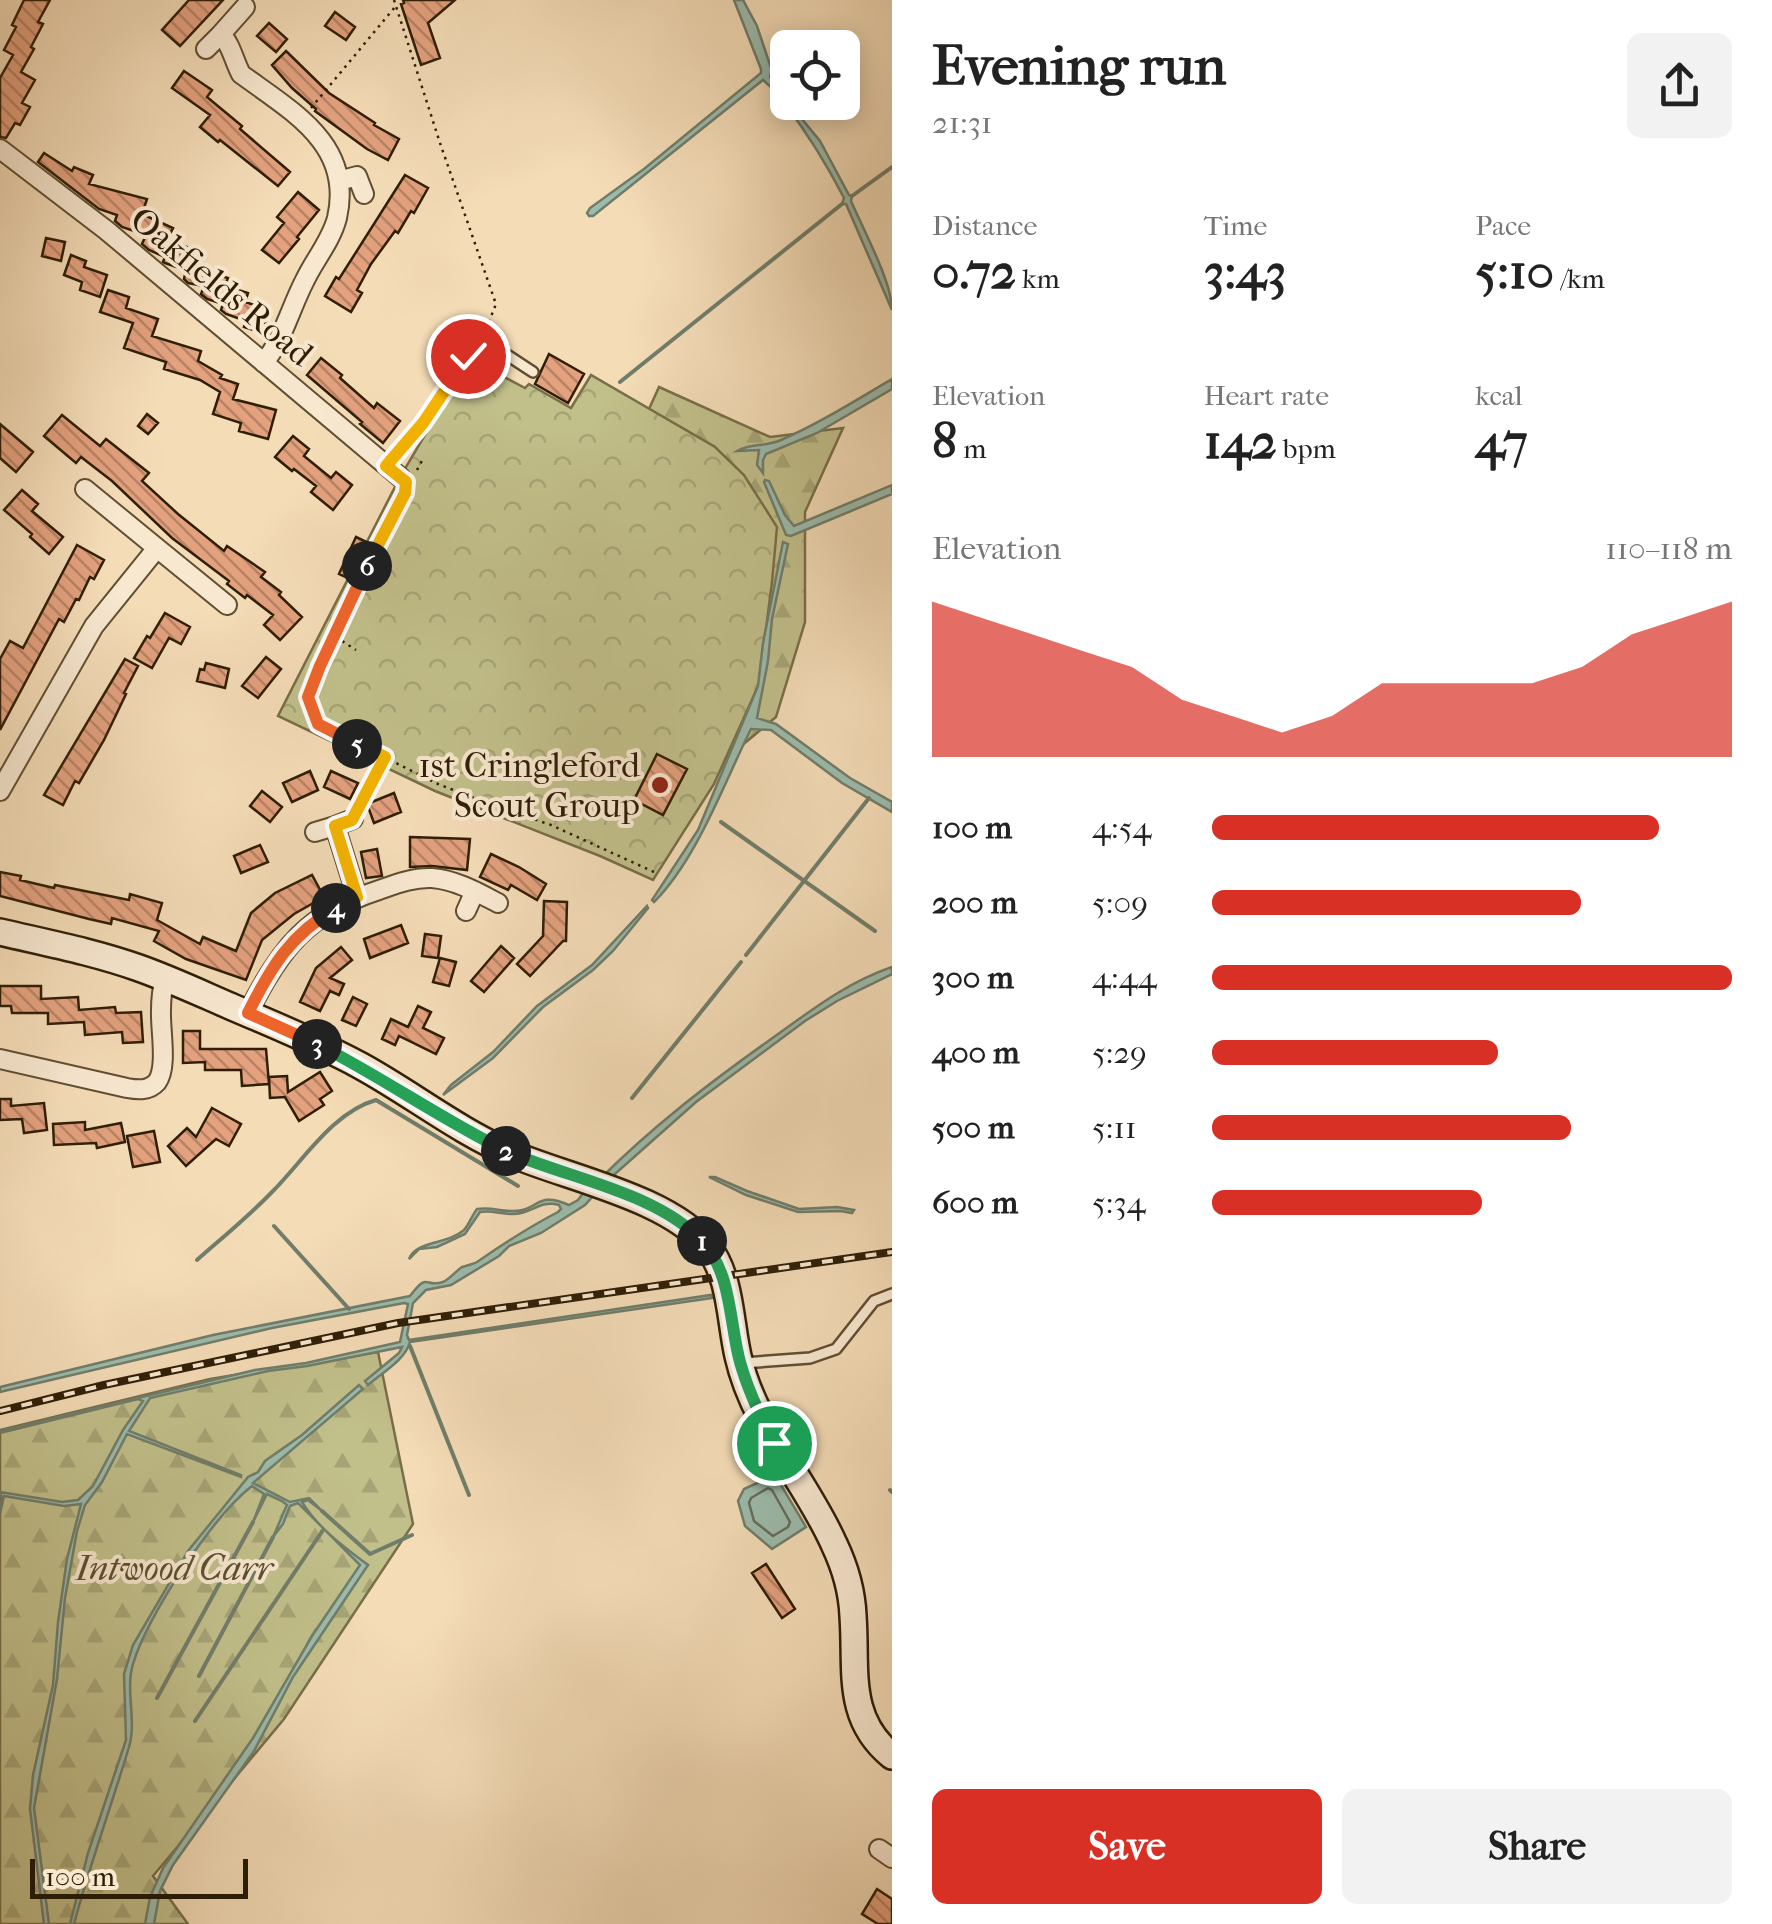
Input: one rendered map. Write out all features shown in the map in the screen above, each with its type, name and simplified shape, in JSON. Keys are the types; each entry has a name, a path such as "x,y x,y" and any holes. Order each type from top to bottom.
{"street":[{"path":"206,49 246,7"},
{"path":"221,34 241,74 301,120 329,149 339,181 337,217 326,244 305,278 278,344 264,363"},
{"name":"Oakfields Road","path":"0,149 106,230 393,471"},
{"path":"339,181 357,176 364,194"},
{"path":"85,489 227,605"},
{"path":"0,791 94,626 158,548"},
{"path":"315,832 344,823 357,897"},
{"path":"248,1013 264,980 289,945 315,920 357,897 408,880 430,878 449,881 498,902"},
{"path":"466,911 475,891"},
{"path":"0,932 78,950 166,978 248,1013 362,1067 511,1154 599,1184 692,1230 715,1258 751,1399 842,1560 854,1619 857,1700 868,1728 892,1756"},
{"path":"0,1059 127,1088 141,1090 153,1086 163,1065 160,1006 166,978"}],"lane":[{"path":"393,471 468,356 479,347 490,346 504,352 533,372"},
{"path":"740,1363 810,1358 836,1349 874,1301 892,1294"}],"path":[{"path":"301,120 395,3"},
{"path":"395,3 496,304 479,347"},
{"path":"393,471 406,482 405,493 308,697 318,724 438,784 551,824 654,872"},
{"path":"334,636 356,650"},
{"path":"312,688 320,691"},
{"path":"372,752 376,744"},
{"path":"344,823 385,757"}],"green space":[{"path":"476,362 525,388 529,384 571,408 591,375 715,447 744,475 777,527 759,684 714,784 653,880 435,791 278,716 400,477 467,364"},
{"path":"659,387 770,437 843,428 805,512 805,622 776,717 710,772 715,447 649,409"},
{"name":"Intwood Carr","path":"378,1352 413,1524 284,1719 153,1876 188,1924 0,1924 0,1430 210,1379"}],"water":[{"path":"734,0 743,0 757,26 770,65 770,86 763,80 589,216 590,208 644,169 761,73"},
{"path":"796,120 803,120 820,141 852,196 887,285 892,310 846,204 842,204 844,198"},
{"path":"892,379 892,389 817,433 766,454 763,473 757,465 759,450 737,451 795,433"},
{"path":"765,480 794,526 892,485 892,494 791,536 786,535"},
{"path":"783,542 788,544 757,718 776,724 850,778 892,802 892,812 842,783 771,730 751,729 696,843 654,902 698,830 758,686"},
{"path":"647,906 613,951 593,970 543,1007 493,1058 443,1095 493,1052 537,1006 592,965"},
{"path":"892,967 892,974 805,1021 696,1102 607,1181 600,1179 660,1124 745,1058 842,991"},
{"path":"709,1177 799,1209 854,1210 798,1212 746,1195"},
{"path":"584,1192 594,1195 541,1233 509,1246 451,1285 426,1290 413,1303 409,1340 711,1295 712,1298 410,1342 398,1360 368,1385 365,1381 402,1347 268,1371 150,1398 129,1431 241,1477 127,1434 85,1505 65,1598 57,1679 34,1808 49,1924 44,1924 30,1809 33,1775 53,1685 67,1559 81,1504 64,1506 4,1496 0,1513 0,1492 62,1502 78,1500 93,1486 143,1401 0,1431 255,1370 400,1342 408,1304 272,1328 0,1392 0,1387 213,1335 410,1296 424,1282 446,1281 462,1267 477,1262 561,1209 552,1204 519,1214 480,1212 465,1234 437,1247 419,1249 457,1235 477,1209 521,1210 550,1200 569,1205"},
{"path":"359,1385 363,1389 253,1483 290,1502 309,1498 322,1511 308,1500 302,1502 323,1528 298,1503 290,1506 273,1537 287,1505 267,1494 253,1522 264,1494 252,1486 219,1520 183,1568 152,1620 133,1664 129,1747 74,1924 70,1924 88,1853 126,1740 124,1674 133,1645 188,1551 248,1477"},
{"path":"775,1475 806,1527 772,1549 745,1526 738,1501 744,1489"},
{"path":"324,1529 368,1565 293,1677 254,1751 173,1865 160,1891 154,1924 145,1924 150,1897 163,1868 253,1738 312,1636 360,1565"}],"building":[{"path":"24,0 50,0 38,22 43,24 31,47 34,49 21,72 35,80 22,103 30,107 20,125 15,123 6,138 0,137 0,78 13,55 4,50"},
{"path":"189,0 223,0 180,46 162,30"},
{"path":"403,0 455,0 428,23 440,58 421,65"},
{"path":"335,12 355,27 346,40 325,26"},
{"path":"269,23 287,39 276,52 257,36"},
{"path":"286,51 329,93 399,139 388,160 315,111 292,88 272,65"},
{"path":"184,71 212,90 207,97 290,172 278,186 200,127 210,115 172,88"},
{"path":"44,153 72,171 74,167 93,175 89,184 147,199 142,214 173,228 167,240 187,247 179,268 163,262 165,257 142,244 146,235 122,227 115,221 117,215 99,209 38,162"},
{"path":"405,175 428,188 414,213 411,211 371,264 351,312 325,296"},
{"path":"298,192 319,210 279,263 262,250 284,223 277,217"},
{"path":"46,238 65,242 61,261 42,256"},
{"path":"71,255 86,261 84,267 107,275 100,297 80,290 82,282 64,275"},
{"path":"187,265 228,278 225,286 248,293 245,302 270,310 262,333 244,327 246,321 226,314 221,310 223,304 207,299 201,294 204,286 188,283 184,279"},
{"path":"108,290 129,297 126,308 158,319 152,336 201,351 198,361 222,375 220,378 238,384 233,399 276,410 268,439 239,431 241,423 213,414 220,392 200,380 164,369 166,362 124,348 133,323 100,312"},
{"path":"447,343 460,348 448,371 437,366"},
{"path":"549,354 584,374 568,403 535,384"},
{"path":"321,358 374,408 377,403 400,421 383,443 307,375"},
{"path":"147,414 158,423 148,434 138,426"},
{"path":"62,415 100,446 106,439 149,473 142,481 224,551 227,546 265,572 261,577 281,592 279,595 302,617 280,640 264,625 273,615 227,584 229,581 172,538 112,481 81,457 76,463 44,436"},
{"path":"0,424 33,452 16,472 0,458"},
{"path":"293,436 309,449 304,456 331,478 336,472 352,485 333,510 311,492 316,486 275,457"},
{"path":"22,490 38,504 32,511 63,537 49,554 4,510"},
{"path":"356,537 371,544 354,581 339,574"},
{"path":"77,545 104,560 64,622 59,619 0,730 0,659 10,641 23,648"},
{"path":"165,613 190,627 181,644 169,638 152,668 134,658"},
{"path":"266,657 281,669 258,698 242,686"},
{"path":"125,659 138,666 104,740 63,805 44,795"},
{"path":"206,663 229,669 225,688 197,681"},
{"name":"1st Cringleford Scout Group","path":"657,754 687,769 663,815 634,800"},
{"path":"310,771 318,790 292,802 283,783"},
{"path":"331,771 358,783 350,799 324,787"},
{"path":"262,791 282,807 270,822 250,806"},
{"path":"394,793 401,812 374,823 367,804"},
{"path":"410,837 470,839 467,870 410,867"},
{"path":"260,845 268,862 241,873 234,856"},
{"path":"377,849 382,876 366,878 361,852"},
{"path":"491,854 546,884 537,900 511,885 508,890 480,877"},
{"path":"0,872 54,888 55,885 129,900 130,894 162,903 157,920 200,944 203,937 236,951 251,913 275,893 312,875 324,897 294,914 262,940 246,980 186,959 154,941 159,931 112,918 111,924 0,896"},
{"path":"544,901 567,902 566,941 530,976 517,964 543,936"},
{"path":"401,925 408,943 370,958 364,939"},
{"path":"425,934 441,936 438,958 422,956"},
{"path":"501,946 514,958 484,992 471,981"},
{"path":"341,947 352,960 330,978 344,984 339,995 330,991 320,1011 300,1002 316,968"},
{"path":"440,958 456,962 449,986 433,982"},
{"path":"0,986 41,986 41,999 78,997 79,1010 115,1007 116,1013 141,1012 143,1042 123,1043 122,1032 85,1035 84,1022 48,1024 48,1013 12,1013 11,1006 0,1006"},
{"path":"353,997 367,1004 356,1026 342,1020"},
{"path":"418,1006 431,1012 423,1028 444,1038 436,1054 399,1036 395,1045 382,1039 391,1019 408,1027"},
{"path":"183,1031 200,1031 200,1049 266,1049 269,1084 242,1086 241,1070 205,1070 205,1062 183,1063"},
{"path":"320,1072 332,1091 320,1099 324,1105 299,1121 285,1097 270,1098 269,1077 287,1076 288,1092"},
{"path":"0,1099 11,1099 11,1106 44,1103 47,1130 24,1133 22,1119 0,1120"},
{"path":"212,1108 241,1124 229,1146 216,1139 186,1166 168,1146 187,1128 196,1137"},
{"path":"85,1122 85,1130 121,1123 125,1142 97,1148 96,1143 54,1145 53,1124"},
{"path":"154,1131 160,1162 133,1167 127,1136"},
{"path":"766,1564 795,1609 782,1618 752,1573"},
{"path":"877,1889 892,1899 892,1924 878,1924 862,1914"}],"waterway":[{"path":"852,196 892,167"},
{"path":"620,382 842,204"},
{"path":"746,955 869,798"},
{"path":"721,822 875,931"},
{"path":"632,1098 741,962"},
{"path":"197,1260 263,1201 332,1126 376,1100 518,1186"},
{"path":"274,1226 349,1309"},
{"path":"410,1346 469,1495"},
{"path":"322,1511 370,1554 412,1535"},
{"path":"157,1698 253,1522"},
{"path":"195,1721 323,1530"},
{"path":"199,1676 273,1537"}],"railway":[{"path":"0,1411 398,1323 892,1252"}],"place":[{"name":"1st Cringleford Scout Group","path":"660,785"}],"route":[{"path":"468,356 423,423 386,466 406,482 405,493 308,697 318,724 385,757 352,820 335,826 357,897 315,920 298,935 279,956 248,1013 362,1067 511,1154 633,1198 692,1230 715,1258 751,1399 774,1443"}]}
